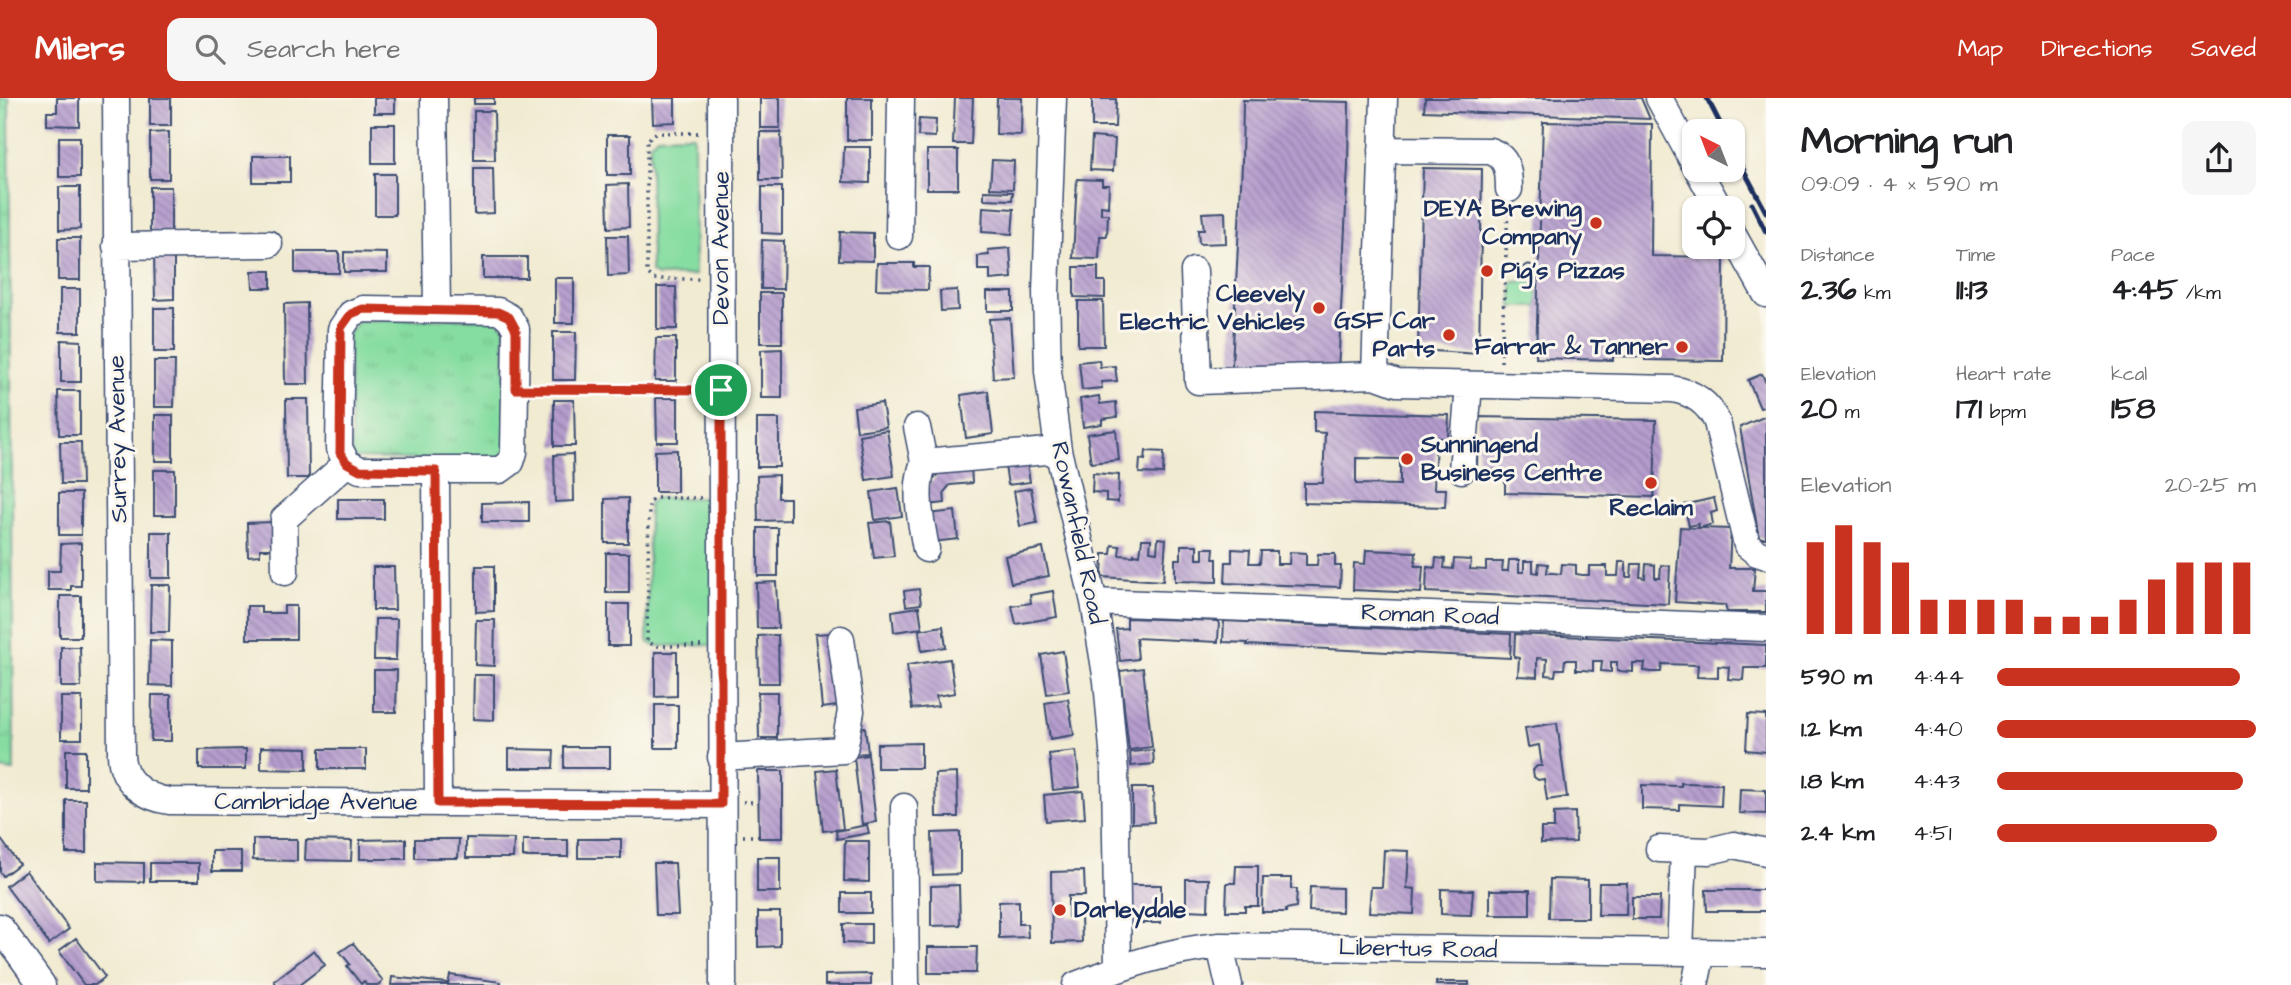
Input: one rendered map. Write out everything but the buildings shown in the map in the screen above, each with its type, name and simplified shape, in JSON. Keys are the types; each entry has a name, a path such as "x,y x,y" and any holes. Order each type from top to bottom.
{"street":[{"name":"Surrey Avenue","path":"116,98 121,755 123,769 129,779"},
{"path":"434,98 437,309"},
{"name":"Devon Avenue","path":"721,98 723,985"},
{"path":"899,236 901,98"},
{"name":"Rowanfield Road","path":"1053,98 1046,332 1048,371 1058,450 1094,602 1107,681 1115,772 1118,968"},
{"path":"1375,375 1384,98"},
{"path":"1659,98 1682,141"},
{"path":"1382,150 1490,151 1505,161 1509,173 1509,189"},
{"path":"116,246 269,244"},
{"path":"1745,256 1766,294"},
{"path":"1194,271 1198,381 1375,375 1396,383 1672,389 1692,393 1707,406 1717,422 1747,545 1766,556"},
{"path":"363,309 437,309 498,312 509,317 516,330 514,452 510,462 499,470 360,470 347,463 339,448 341,328 351,314 363,309"},
{"path":"1462,470 1469,385"},
{"path":"917,427 924,462 918,478 926,549"},
{"path":"924,462 1058,450"},
{"path":"285,572 284,519 347,463"},
{"path":"436,471 438,803"},
{"name":"Roman Road","path":"1094,602 1766,628"},
{"path":"721,757 844,750 851,711 841,639"},
{"name":"Cambridge Avenue","path":"129,779 151,797 170,800 721,804"},
{"path":"904,807 906,985"},
{"path":"1695,985 1671,849 1709,852 1734,845 1766,852"},
{"path":"0,927 43,985"},
{"path":"1220,946 1228,985"},
{"name":"Libertus Road","path":"1076,985 1118,968 1169,953 1220,946 1766,953"}],"path":[{"path":"698,133 656,133 647,140 647,272 654,279 699,279"},
{"path":"1500,386 1509,189"},
{"path":"516,389 721,390"},
{"path":"721,498 656,498 649,503 648,641 655,646 721,645"}],"green space":[{"path":"0,98 9,98 14,771 0,769"},
{"path":"694,135 695,275 657,276 651,272 650,143 657,136"},
{"path":"1538,281 1538,307 1512,307 1512,282"},
{"path":"494,318 504,327 508,448 499,461 352,458 348,334 359,321"},
{"path":"656,498 721,498 721,645 655,646 647,641 649,503"}],"railway":[{"path":"1707,98 1718,119"},
{"path":"1745,172 1766,212"},
{"path":"1752,204 1766,232"}],"place":[{"name":"DEYA Brewing Company","path":"1596,223"},
{"name":"Pig's Pizzas","path":"1487,271"},
{"name":"Cleevely Electric Vehicles","path":"1319,308"},
{"name":"GSF Car Parts","path":"1449,335"},
{"name":"Farrar & Tanner","path":"1682,347"},
{"name":"Sunningend Business Centre","path":"1407,459"},
{"name":"Reclaim","path":"1651,483"},
{"name":"Darleydale","path":"1060,910"}],"route":[{"path":"363,309 504,313 513,322 516,330 516,389 721,390 721,804 438,803 436,471 360,470 343,459 339,448 341,328 347,318 363,309"}]}
